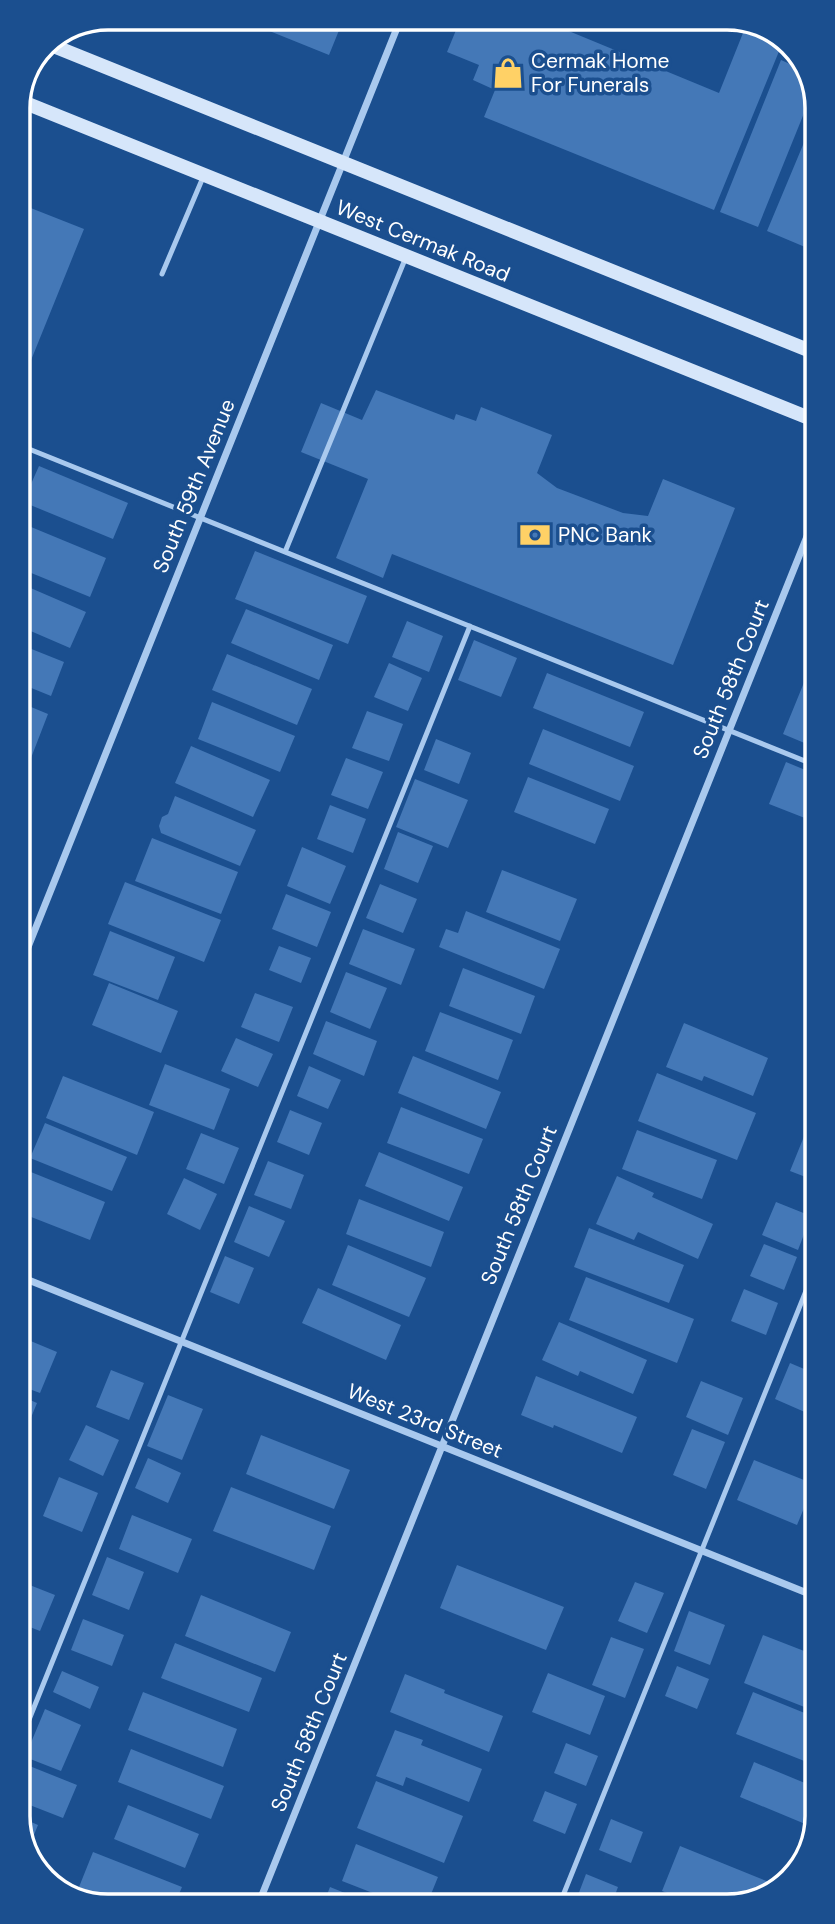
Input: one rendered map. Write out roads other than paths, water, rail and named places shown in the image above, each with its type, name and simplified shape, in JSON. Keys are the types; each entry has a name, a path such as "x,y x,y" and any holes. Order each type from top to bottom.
{"main road":[{"name":"West Cermak Road","path":"58,48 805,349"},
{"name":"West Cermak Road","path":"30,105 805,416"}],"street":[{"name":"South 59th Avenue","path":"30,943 396,30"},
{"name":"South 58th Court","path":"262,1894 805,541"},
{"name":"West 23rd Street","path":"30,1281 805,1592"}],"lane":[{"path":"162,274 204,175"},
{"path":"285,552 406,257"},
{"path":"30,449 805,761"},
{"path":"30,1717 470,626"},
{"path":"564,1894 805,1294"}],"place":[{"name":"Cermak Home For Funerals","path":"508,73"},
{"name":"PNC Bank","path":"535,535"}]}
